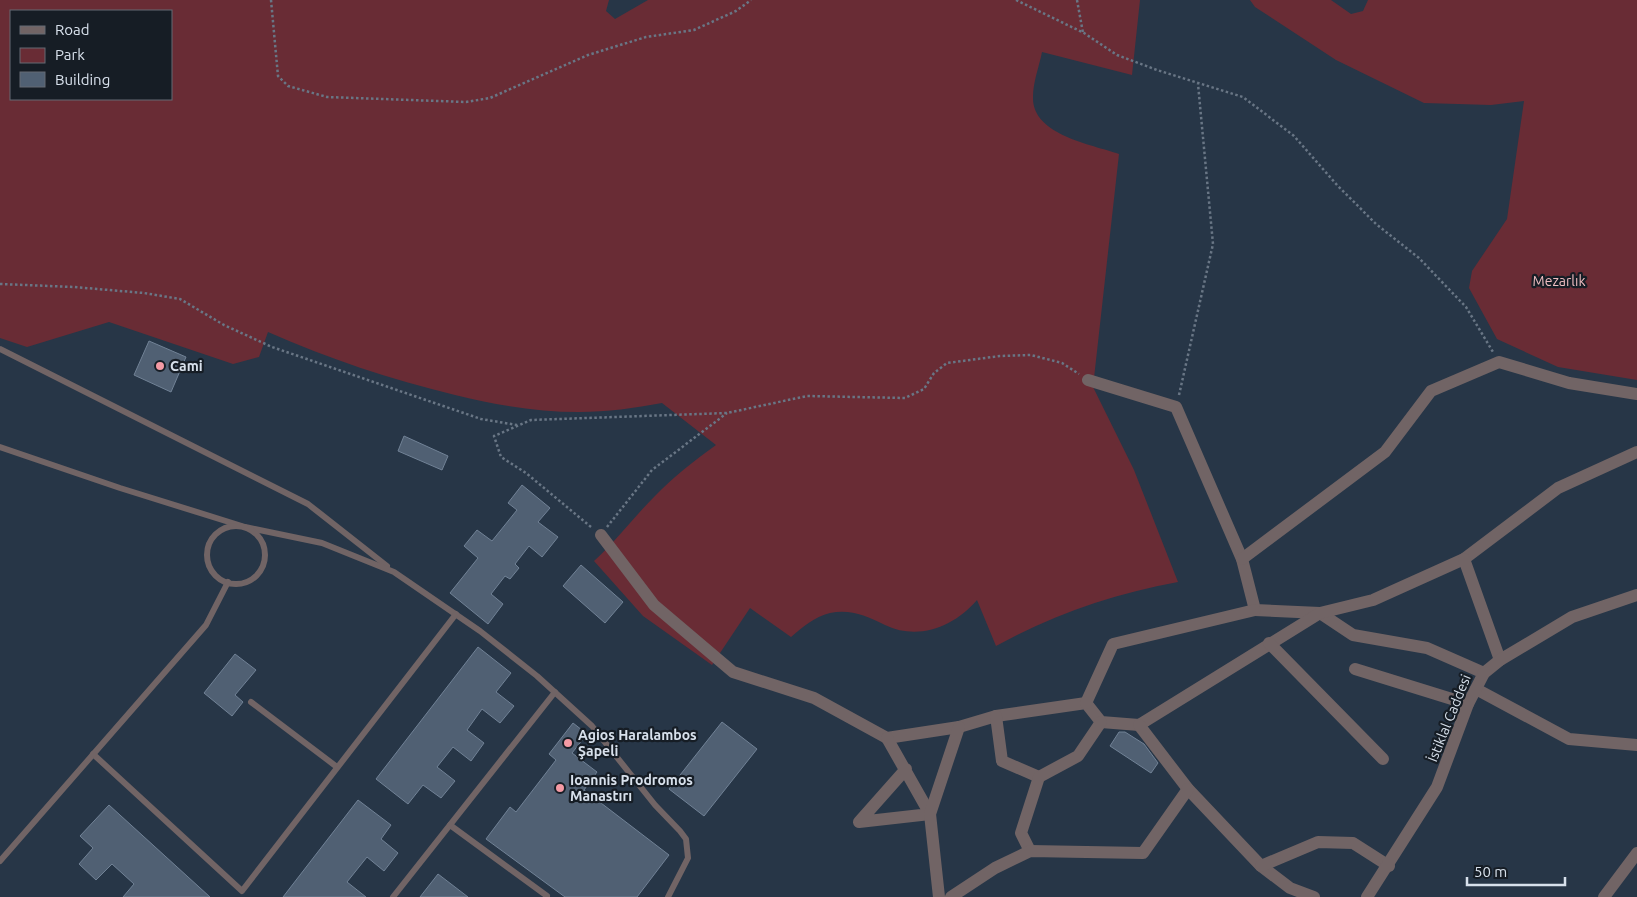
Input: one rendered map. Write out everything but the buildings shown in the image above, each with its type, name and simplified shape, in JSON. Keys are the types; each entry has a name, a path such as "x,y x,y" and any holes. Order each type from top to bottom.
{"street":[{"path":"1242,559 1385,452 1431,391 1499,362 1569,383 1637,394"},
{"path":"1088,380 1176,407 1242,559 1255,610"},
{"path":"1086,703 1113,644 1255,610 1320,613 1373,600 1464,559 1558,488 1637,452"},
{"path":"600,535 654,605 733,672 814,698 888,738 930,814 939,897"},
{"path":"1464,559 1500,660"},
{"name":"İstiklal Caddesi","path":"1367,897 1389,866 1438,787 1468,704 1484,673 1500,660 1572,617 1637,595"},
{"path":"1086,703 1101,722 1139,725 1320,613"},
{"path":"1320,613 1353,635 1427,648 1484,673"},
{"path":"1269,644 1384,759"},
{"path":"1355,669 1468,704"},
{"path":"1476,689 1569,738 1637,745"},
{"path":"888,738 959,727 996,716 1086,703"},
{"path":"996,716 1002,761 1039,777"},
{"path":"1030,852 1021,833 1039,777 1078,756 1101,722"},
{"path":"1139,725 1188,789 1261,866 1289,893 1314,897"},
{"path":"930,814 959,727"},
{"path":"906,769 859,822 930,814"},
{"path":"956,896 995,868 1030,852 1143,853 1188,789"},
{"path":"1261,866 1318,842 1353,843 1389,866"},
{"path":"1604,897 1637,853"}],"lane":[{"path":"0,349 308,504 394,572 480,630 555,692 592,726 655,805 686,839 688,858 668,897"},
{"path":"0,447 120,488 245,527 322,543 394,572"},
{"path":"231,526 245,527 261,540 265,560 254,578 242,583 228,582 216,576 209,564 210,543 224,529 231,526"},
{"path":"0,860 206,625 228,582"},
{"path":"93,754 242,891 456,614"},
{"path":"393,897 555,692"},
{"path":"250,702 337,767"},
{"path":"450,825 547,896"}],"path":[{"path":"271,0 278,76 288,86 327,98 466,102 490,98 588,55 646,37 694,30 736,11 751,0"},
{"path":"1016,0 1084,33 1117,55 1198,84 1243,97 1294,136 1337,185 1376,224 1419,258 1466,307 1499,362"},
{"path":"1077,0 1084,33"},
{"path":"1176,407 1213,244 1198,84"},
{"path":"0,284 144,292 180,299 224,325 272,347 481,420 519,426"},
{"path":"727,413 652,470 600,535 526,474 501,457 494,436 531,420 727,413 806,396 906,398 924,389 934,373 947,363 1000,356 1031,355 1062,363 1088,380"}],"green space":[{"path":"0,0 609,0 606,11 615,19 648,0 1140,0 1132,75 1042,52 1033,97 1035,110 1042,121 1052,129 1079,142 1119,154 1093,387 1134,470 1178,582 1084,606 1040,624 996,646 977,600 958,618 935,629 910,632 897,630 858,614 838,612 824,615 814,620 791,637 750,608 712,665 643,616 594,561 661,490 716,445 662,403 621,409 579,412 548,411 501,405 455,395 383,375 337,360 268,332 259,357 233,364 109,322 27,347 0,338"},
{"name":"Mezarlık","path":"1250,0 1331,0 1351,14 1363,11 1368,0 1637,0 1637,380 1558,367 1497,339 1469,288 1472,271 1507,219 1524,101 1491,105 1424,103 1336,60 1255,7"}],"place":[{"name":"Cami","path":"160,366"},
{"name":"Agios Haralambos Şapeli","path":"568,743"},
{"name":"Ioannis Prodromos Manastırı","path":"560,788"}]}
